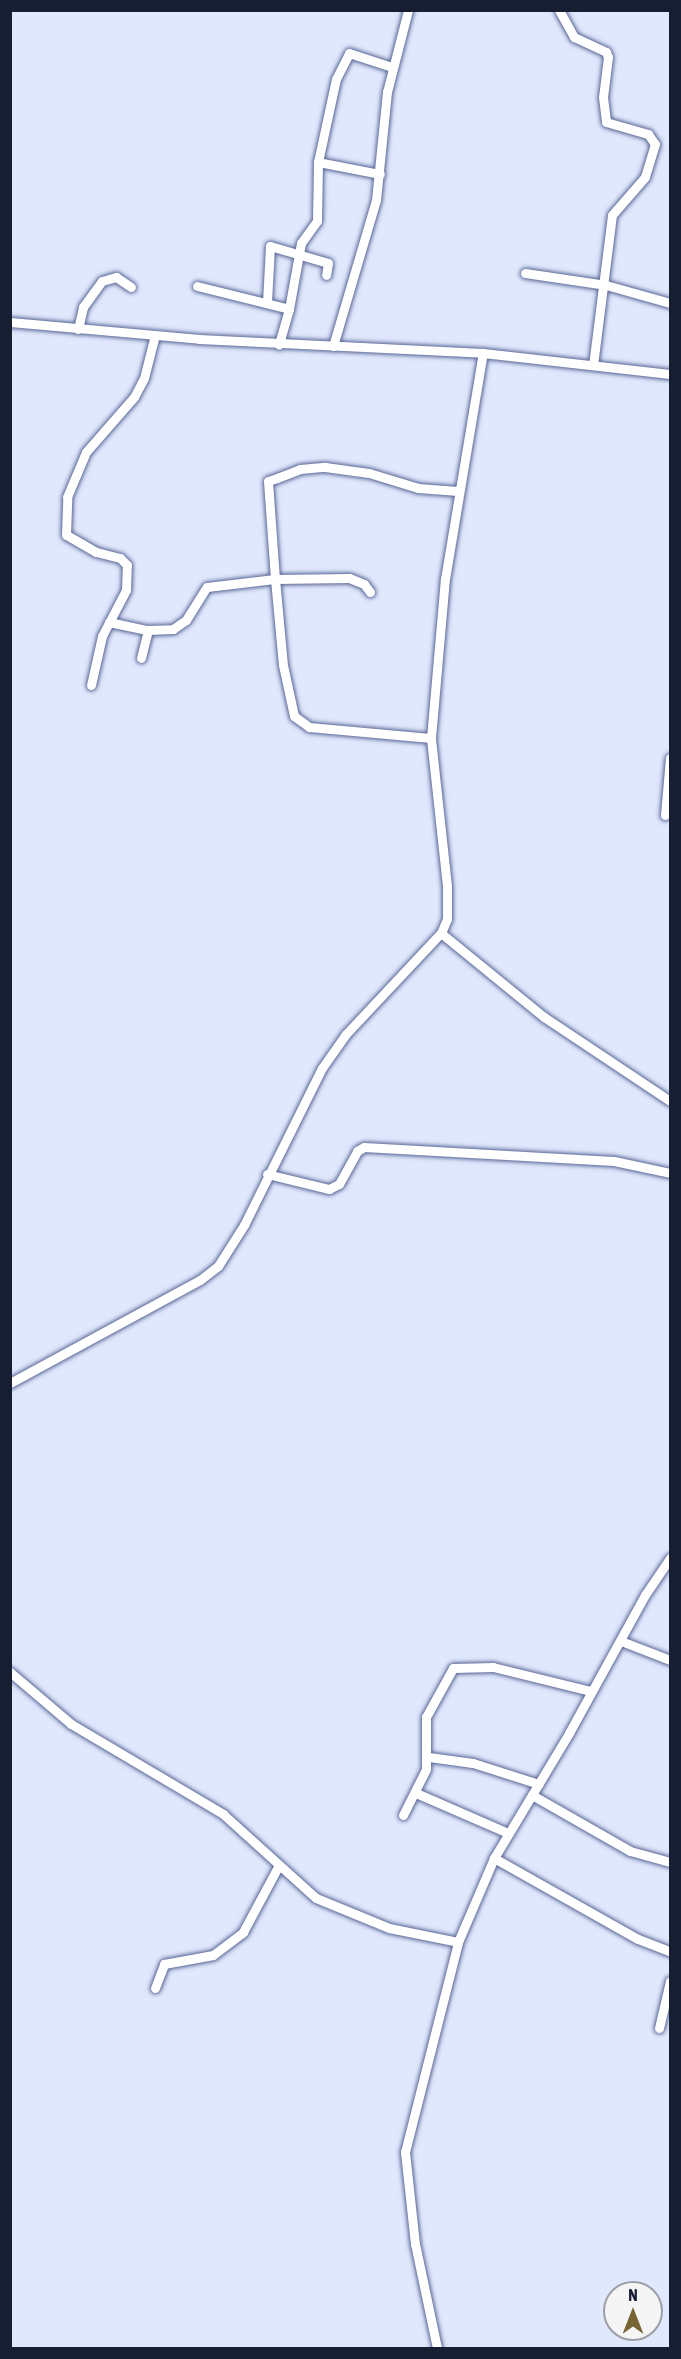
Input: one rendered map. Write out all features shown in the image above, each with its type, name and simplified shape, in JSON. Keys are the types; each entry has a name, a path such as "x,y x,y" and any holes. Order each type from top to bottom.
{"street":[{"path":"333,346 380,174 392,67 408,10"},
{"path":"559,10 574,37 606,52 608,57 603,97 606,122 648,134 655,144 645,177 612,215 606,285 593,364"},
{"path":"279,345 289,309 301,243 317,221 318,162 336,79 347,54 392,67"},
{"path":"318,162 380,174"},
{"path":"267,302 268,248 275,246 328,263 326,275"},
{"path":"525,273 606,285 670,303"},
{"path":"78,329 83,307 102,281 116,277 131,287"},
{"path":"196,286 289,309"},
{"path":"10,322 279,345 483,353 670,374"},
{"path":"92,685 96,653 126,590 127,565 120,558 89,549 66,536 67,497 86,452 134,397 147,370 155,335"},
{"path":"10,1383 200,1280 230,1250 304,1097 346,1034 441,933 447,919 447,886 431,738 445,579 483,353"},
{"path":"431,738 309,727 298,722 290,703 283,664 268,481 300,469 325,467 369,473 418,488 458,491"},
{"path":"109,622 148,630 180,626 207,586 275,579 349,578 364,584 370,592"},
{"path":"141,658 148,630"},
{"path":"665,815 670,758"},
{"path":"441,933 544,1017 670,1101"},
{"path":"267,1174 329,1189 339,1184 357,1151 364,1147 614,1161 670,1173"},
{"path":"437,2349 415,2244 405,2152 458,1942 494,1858 670,1557"},
{"path":"621,1641 670,1660"},
{"path":"403,1815 416,1793 429,1757 426,1717 434,1698 457,1666 493,1666 591,1691"},
{"path":"10,1672 71,1724 206,1802 279,1865 301,1888 331,1906 389,1928 458,1942"},
{"path":"429,1757 473,1763 539,1784"},
{"path":"416,1793 508,1833"},
{"path":"532,1796 630,1851 670,1862"},
{"path":"494,1858 638,1939 670,1951"},
{"path":"155,1988 164,1964 213,1955 243,1932 279,1865"},
{"path":"659,2028 670,1981"}]}
